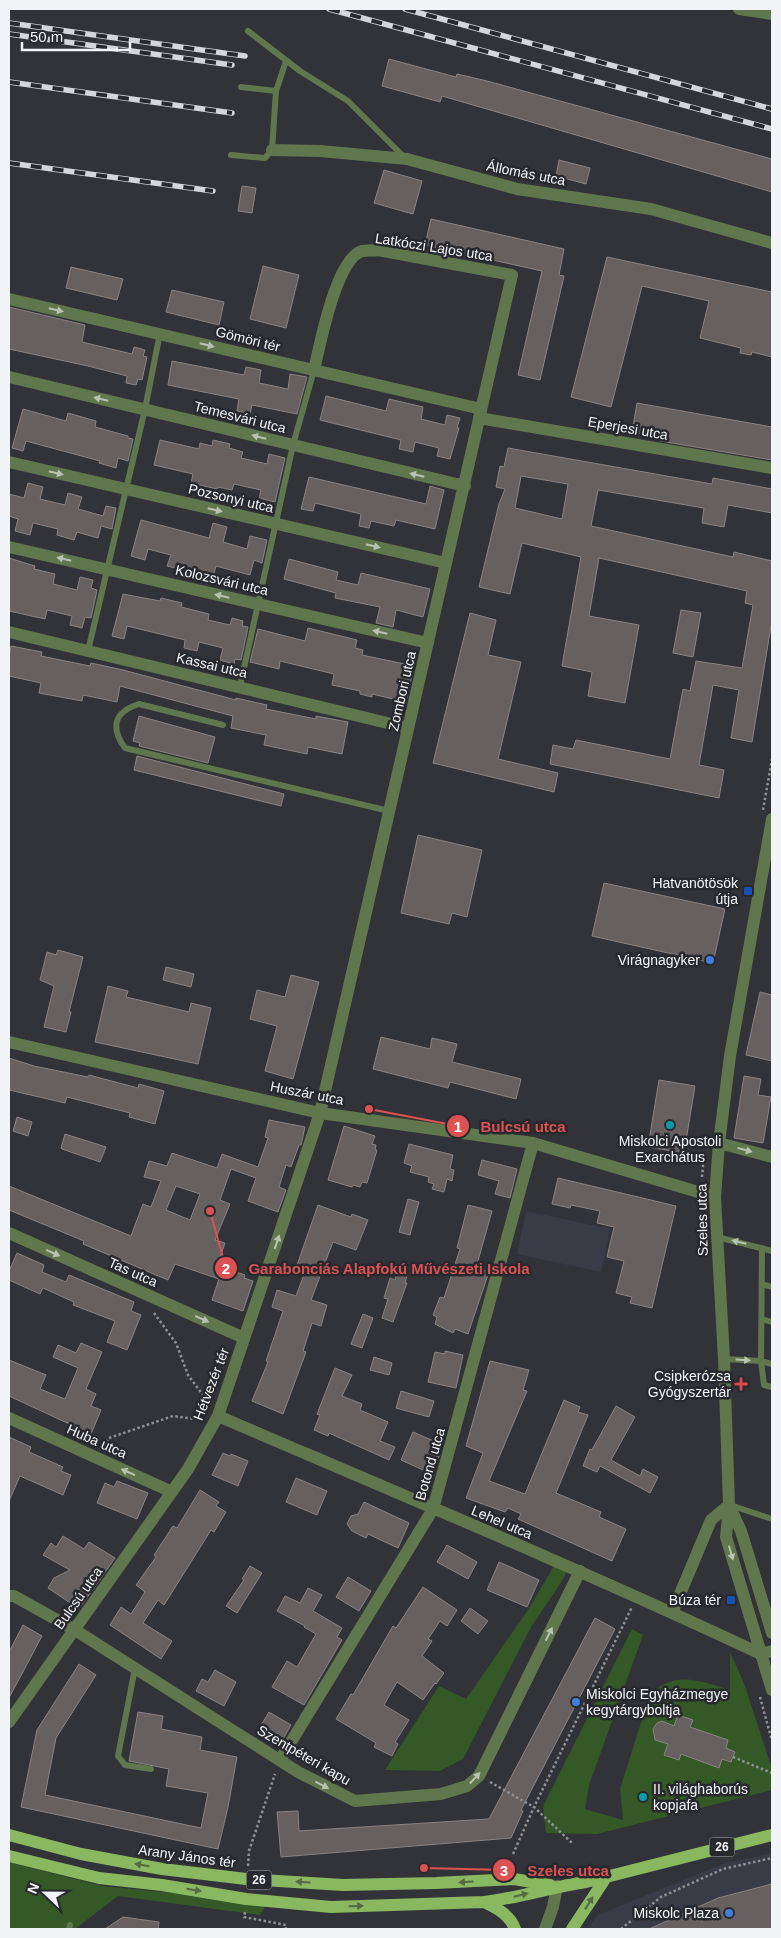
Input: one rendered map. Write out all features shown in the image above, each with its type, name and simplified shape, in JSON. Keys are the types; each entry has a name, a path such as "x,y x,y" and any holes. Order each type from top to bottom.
{"main road":[{"name":"Arany János tér","path":"9,1835 81,1854 162,1869 246,1879 343,1885 514,1879 557,1886"},
{"name":"26","path":"9,1856 99,1878 246,1899 331,1907 503,1900 557,1886 586,1882 772,1835"},
{"path":"572,1929 606,1876"},
{"path":"484,1902 500,1910 513,1923 515,1929"}],"street":[{"path":"739,9 772,14"},
{"name":"Állomás utca","path":"272,150 320,151 407,159 517,188 651,209 772,243"},
{"name":"Latkóczi Lajos utca","path":"314,370 336,288 348,262 361,251 378,250 512,275"},
{"name":"Zombori utca","path":"320,1113 512,275"},
{"name":"Gömöri tér","path":"9,299 314,370 480,413"},
{"name":"Temesvári utca","path":"9,377 465,486"},
{"name":"Eperjesi utca","path":"480,413 772,468"},
{"name":"Pozsonyi utca","path":"9,462 446,563"},
{"name":"Kolozsvári utca","path":"9,547 428,643"},
{"name":"Kassai utca","path":"9,632 240,686 408,728"},
{"name":"Szeles utca","path":"771,1679 767,1652 726,1537 729,1505 724,1359 715,1196 719,1143 730,1056 771,835 772,820"},
{"name":"Huszár utca","path":"9,1042 320,1113 533,1143 715,1196"},
{"path":"244,1338 320,1113"},
{"name":"Botond utca","path":"280,1760 433,1509 533,1143"},
{"path":"719,1143 772,1157"},
{"name":"Tas utca","path":"9,1233 244,1338"},
{"name":"Hétvezér tér","path":"172,1492 188,1469 218,1416 244,1338"},
{"name":"Lehel utca","path":"218,1416 580,1571 636,1598 767,1652"},
{"name":"Huba utca","path":"9,1418 172,1492"},
{"name":"Bulcsú utca","path":"9,1722 172,1492"},
{"path":"672,1613 689,1568 711,1520 729,1505"},
{"name":"Szeles utca","path":"729,1505 742,1531 771,1624"},
{"path":"479,1776 580,1571"},
{"name":"Szentpéteri kapu","path":"9,1596 14,1596 74,1630 298,1772 355,1801 441,1794 468,1786 479,1776"},
{"path":"545,1929 553,1907 557,1886"}],"lane":[{"path":"248,32 286,61 348,101 407,159"},
{"path":"231,155 264,158 272,150 276,91 286,61"},
{"path":"241,87 276,91"},
{"path":"88,652 145,410 160,333"},
{"path":"240,686 293,445 314,370"},
{"path":"223,725 139,704 126,708 117,719 116,733 125,748 389,811"},
{"path":"717,1237 772,1251"},
{"path":"762,1248 762,1361 764,1385 772,1387"},
{"path":"762,1284 772,1287"},
{"path":"762,1319 772,1322"},
{"path":"724,1359 762,1361 772,1364"},
{"path":"729,1505 772,1518"},
{"path":"135,1668 118,1756 125,1765 151,1769"}],"path":[{"path":"94,1457 109,1438 173,1416 202,1420 218,1416 188,1375 176,1343 155,1315 143,1293"},
{"path":"513,1854 636,1598"},
{"path":"733,1757 772,1773"},
{"path":"246,1879 249,1851 280,1760"},
{"path":"479,1776 534,1807 572,1844"},
{"path":"621,1929 670,1893 723,1869 772,1858"},
{"path":"246,1899 244,1917 286,1925 286,1929"}],"shaded area":[{"path":"526,1211 610,1229 601,1272 517,1254"},
{"path":"772,1853 772,1929 587,1929 598,1915 722,1864"}],"green space":[{"path":"557,1561 565,1566 566,1573 531,1627 463,1759 440,1771 385,1770 439,1686 466,1699 528,1610"},
{"path":"632,1629 643,1635 589,1785 585,1809 623,1820 620,1789 650,1694 669,1682 679,1680 699,1681 730,1690 730,1652 745,1686 772,1769 772,1790 597,1834 546,1833 543,1806"},
{"path":"9,1862 102,1886 268,1902 260,1915 118,1896 75,1929 9,1929"}],"building":[{"path":"389,59 456,77 457,74 487,81 772,159 772,192 442,96 440,102 382,86"},
{"path":"559,160 590,168 586,184 556,176"},
{"path":"384,170 422,181 413,214 374,203"},
{"path":"242,186 256,188 252,213 238,211"},
{"path":"431,219 564,249 559,275 564,276 540,380 518,375 542,271 425,245"},
{"path":"607,257 772,292 772,357 752,352 751,355 740,353 741,348 700,338 709,301 642,286 611,407 571,397"},
{"path":"263,266 299,275 286,328 250,319"},
{"path":"71,267 123,279 117,300 66,288"},
{"path":"172,290 224,302 219,325 166,312"},
{"path":"9,307 85,325 82,342 132,354 134,347 145,350 143,356 147,357 142,380 138,379 136,385 126,383 127,376 9,349"},
{"path":"172,361 244,375 246,367 261,370 259,383 288,389 290,374 307,377 297,414 252,405 250,414 237,411 239,399 168,385"},
{"path":"326,396 386,411 389,399 423,407 421,419 445,425 447,415 460,418 450,459 437,456 439,448 415,442 413,452 399,449 401,440 320,420"},
{"path":"637,403 772,427 772,460 660,441 661,437 632,432"},
{"path":"23,409 66,421 68,413 96,421 95,427 128,436 128,438 133,439 128,461 118,458 116,468 99,463 100,461 26,441 23,451 12,448"},
{"path":"160,440 199,449 200,443 212,446 213,440 230,444 229,448 243,452 241,458 267,464 269,454 285,458 275,502 259,498 261,490 234,484 232,490 218,487 217,489 191,483 193,474 154,465"},
{"path":"508,448 712,484 713,478 772,489 772,513 728,505 724,527 702,523 704,508 598,490 591,526 733,557 734,552 772,561 772,620 752,742 731,738 739,690 713,685 699,765 724,770 719,798 550,764 553,745 573,749 576,740 670,759 683,689 690,691 696,661 742,668 753,605 745,603 747,591 599,558 589,616 639,625 625,703 588,696 592,672 562,666 581,557 522,543 510,594 479,587 499,504 505,489 496,487 500,466 504,467","holes":["521,476 568,484 562,519 515,508"]},
{"path":"309,477 426,504 430,486 444,490 435,529 396,520 394,526 371,521 369,528 359,526 361,514 315,503 313,511 301,509"},
{"path":"28,483 43,487 40,499 65,505 68,493 82,497 78,509 103,516 106,506 116,508 112,529 101,526 98,538 77,532 74,540 57,535 58,529 33,523 30,535 15,531 18,519 9,516 9,494 24,498"},
{"path":"141,520 209,538 213,523 227,527 223,542 247,549 250,536 267,540 262,563 254,560 250,575 216,566 213,577 167,566 171,555 148,549 145,560 131,556"},
{"path":"9,558 35,566 34,569 55,574 53,584 77,590 80,577 93,580 91,588 97,590 91,618 85,617 82,628 70,625 72,616 47,610 45,619 9,611"},
{"path":"289,559 338,572 336,580 358,585 361,573 430,589 423,617 396,610 393,627 376,623 380,607 335,598 336,593 284,579"},
{"path":"123,594 160,601 161,598 182,603 181,607 209,614 208,620 230,625 232,618 243,621 242,626 248,627 241,660 235,659 234,664 220,660 223,648 199,642 197,651 184,648 185,640 127,626 124,639 112,636"},
{"path":"681,610 701,613 693,657 673,653"},
{"path":"470,613 496,620 488,655 521,662 498,759 558,773 554,792 433,763"},
{"path":"308,628 357,640 355,648 363,650 362,655 414,666 406,702 372,694 372,697 360,694 360,691 332,685 334,674 280,661 279,669 250,662 258,629 305,641"},
{"path":"11,646 42,652 41,656 90,666 91,663 236,700 236,698 267,705 266,709 316,719 316,716 348,722 342,754 308,747 307,754 264,745 266,735 231,728 233,716 120,686 117,702 83,695 82,701 39,693 41,683 9,676"},
{"path":"139,716 215,737 208,763 139,746 140,743 133,741"},
{"path":"137,756 284,794 281,806 134,770"},
{"path":"418,835 482,850 467,917 452,913 449,924 401,913"},
{"path":"604,883 725,909 713,963 592,936"},
{"path":"58,950 83,957 66,1032 44,1027 54,986 40,980 47,952 56,955"},
{"path":"166,967 194,974 191,987 163,980"},
{"path":"291,975 319,982 293,1079 265,1071 277,1026 250,1019 257,990 285,997"},
{"path":"108,986 128,991 126,997 189,1012 191,1003 211,1008 198,1064 95,1042"},
{"path":"760,992 772,995 772,1061 746,1055"},
{"path":"381,1037 430,1049 432,1038 457,1044 452,1062 521,1079 516,1099 450,1082 448,1088 373,1069"},
{"path":"9,1058 34,1066 88,1077 89,1075 138,1088 139,1084 164,1091 155,1124 129,1117 130,1113 67,1097 65,1103 9,1090"},
{"path":"744,1076 761,1079 758,1095 771,1097 763,1143 734,1138"},
{"name":"Miskolci Apostoli Exarchátus","path":"659,1080 695,1086 684,1153 648,1147"},
{"path":"17,1117 32,1122 28,1136 13,1131"},
{"path":"269,1120 305,1127 301,1145 299,1145 291,1167 286,1165 279,1187 286,1190 278,1212 248,1201 256,1178 231,1169 220,1200 230,1204 215,1240 225,1243 217,1266 245,1275 244,1278 253,1281 243,1311 212,1300 219,1279 175,1264 168,1280 83,1244 84,1241 9,1210 9,1186 131,1236 143,1204 151,1207 161,1181 144,1177 149,1161 167,1166 172,1153 217,1168 222,1154 258,1167 268,1138 265,1137","holes":["176,1186 200,1194 190,1220 166,1210"]},
{"path":"344,1126 375,1136 372,1144 376,1145 375,1150 377,1150 367,1183 362,1182 360,1187 353,1185 352,1187 328,1180"},
{"path":"65,1134 106,1147 100,1162 62,1149"},
{"path":"409,1144 453,1155 450,1169 454,1170 452,1181 447,1179 444,1192 432,1189 434,1184 428,1182 429,1177 410,1172 412,1166 404,1163"},
{"path":"482,1160 517,1169 510,1198 495,1194 499,1181 478,1175"},
{"path":"558,1178 676,1206 652,1308 630,1303 632,1297 616,1293 624,1261 607,1257 614,1227 597,1223 600,1211 571,1205 570,1208 552,1204"},
{"path":"408,1199 419,1202 410,1235 399,1232"},
{"path":"318,1205 351,1217 352,1214 368,1220 356,1250 333,1242 311,1300 327,1305 321,1326 312,1323 303,1351 306,1352 283,1414 252,1401 268,1362 266,1361 283,1311 272,1307 277,1290 296,1296 305,1272 296,1268"},
{"path":"468,1205 492,1211 476,1268 489,1272 468,1334 455,1329 453,1333 435,1324 437,1317 433,1315 440,1297 444,1298 460,1249 457,1248"},
{"path":"17,1253 44,1265 42,1272 66,1282 69,1275 134,1302 131,1311 141,1315 127,1350 107,1342 115,1321 73,1305 74,1302 43,1288 40,1294 9,1280 9,1271"},
{"path":"398,1269 408,1272 405,1283 407,1283 393,1322 382,1318 388,1299 384,1298 390,1278 395,1280"},
{"path":"363,1314 373,1318 362,1348 351,1344"},
{"path":"81,1343 102,1352 86,1389 96,1394 91,1406 101,1410 91,1434 9,1396 9,1360 46,1375 40,1389 65,1399 78,1368 53,1357 58,1345 76,1353"},
{"path":"445,1351 463,1355 456,1388 428,1382 435,1352 445,1354"},
{"path":"374,1357 392,1363 389,1375 370,1370"},
{"path":"490,1361 529,1370 523,1390 527,1391 489,1481 525,1494 564,1400 580,1407 578,1412 588,1415 556,1493 601,1512 599,1517 626,1529 612,1561 518,1519 521,1514 508,1508 505,1512 466,1498 483,1453 466,1446"},
{"path":"335,1368 352,1375 342,1396 362,1404 360,1410 388,1422 380,1441 395,1447 389,1460 329,1433 328,1436 314,1430 320,1415 317,1414"},
{"path":"401,1391 434,1401 429,1417 396,1408"},
{"path":"616,1406 635,1417 611,1460 640,1476 643,1469 658,1477 650,1493 600,1466 597,1472 583,1466 590,1449 592,1450"},
{"path":"413,1432 436,1442 431,1453 439,1456 432,1474 401,1460"},
{"path":"9,1437 31,1447 29,1452 63,1467 61,1471 71,1475 63,1495 20,1476 9,1501"},
{"path":"223,1453 248,1461 238,1486 212,1475"},
{"path":"296,1478 327,1491 317,1515 286,1502"},
{"path":"117,1481 148,1493 137,1519 97,1503 105,1483 114,1487"},
{"path":"200,1490 219,1502 216,1506 226,1512 214,1532 211,1530 164,1605 158,1600 143,1623 172,1641 161,1659 110,1625 121,1607 131,1614 145,1592 136,1585 156,1557 154,1555 173,1526 177,1528"},
{"path":"364,1502 409,1523 398,1548 368,1534 366,1538 352,1531 347,1524 351,1516 358,1514"},
{"path":"63,1536 84,1549 89,1542 115,1558 79,1609 48,1588 54,1578 70,1570 43,1555 51,1543 56,1547"},
{"path":"447,1545 477,1562 468,1579 437,1562"},
{"path":"499,1562 539,1580 527,1607 487,1590"},
{"path":"250,1566 262,1573 237,1613 226,1606 244,1580 242,1579"},
{"path":"348,1577 371,1591 359,1611 336,1597"},
{"path":"423,1587 457,1610 447,1626 440,1621 428,1639 432,1641 422,1656 444,1673 436,1684 423,1700 397,1682 384,1705 409,1720 395,1742 398,1744 392,1756 374,1747 376,1743 336,1719 351,1694 353,1695 393,1626 396,1628"},
{"path":"308,1588 322,1595 313,1611 342,1628 337,1637 342,1640 304,1705 272,1687 287,1661 297,1667 316,1634 277,1611 285,1596 300,1603"},
{"path":"470,1608 488,1621 478,1634 461,1621"},
{"path":"595,1618 615,1629 521,1810 523,1811 511,1838 281,1857 277,1812 298,1811 299,1831 489,1819"},
{"path":"23,1625 42,1636 9,1698 9,1652"},
{"path":"79,1664 96,1675 56,1738 45,1795 201,1828 208,1793 166,1786 169,1769 129,1761 138,1712 163,1716 161,1729 202,1737 200,1750 237,1757 218,1849 21,1807 37,1730"},
{"path":"215,1670 236,1682 224,1706 196,1691 202,1679 208,1682"},
{"path":"269,1712 291,1725 279,1746 257,1732"},
{"path":"678,1715 693,1720 690,1727 728,1740 726,1748 735,1752 731,1762 722,1759 719,1768 681,1754 679,1760 664,1755 668,1744 655,1740 653,1729 657,1723 662,1721 674,1726"},
{"name":"Miskolc Plaza","path":"772,1884 772,1929 649,1929 718,1898"},
{"path":"123,1917 159,1922 158,1929 105,1929"}],"railway":[{"path":"329,9 772,129"},
{"path":"405,9 772,109"},
{"path":"9,23 245,56"},
{"path":"9,34 232,65"},
{"path":"9,82 232,113"},
{"path":"9,163 213,191"}],"place":[{"name":"Hatvanötösök útja","path":"748,891"},
{"name":"Virágnagyker","path":"710,960"},
{"name":"Bulcsú utca","path":"369,1109"},
{"name":"Miskolci Apostoli Exarchátus","path":"670,1125"},
{"name":"Garabonciás Alapfokú Művészeti Iskola","path":"210,1211"},
{"name":"Csipkerózsa Gyógyszertár","path":"741,1384"},
{"name":"Búza tér","path":"731,1600"},
{"name":"Miskolci Egyházmegye kegytárgyboltja","path":"576,1702"},
{"name":"II. világhaborús kopjafa","path":"643,1797"},
{"name":"Szeles utca","path":"424,1868"},
{"name":"Miskolc Plaza","path":"729,1913"}]}
